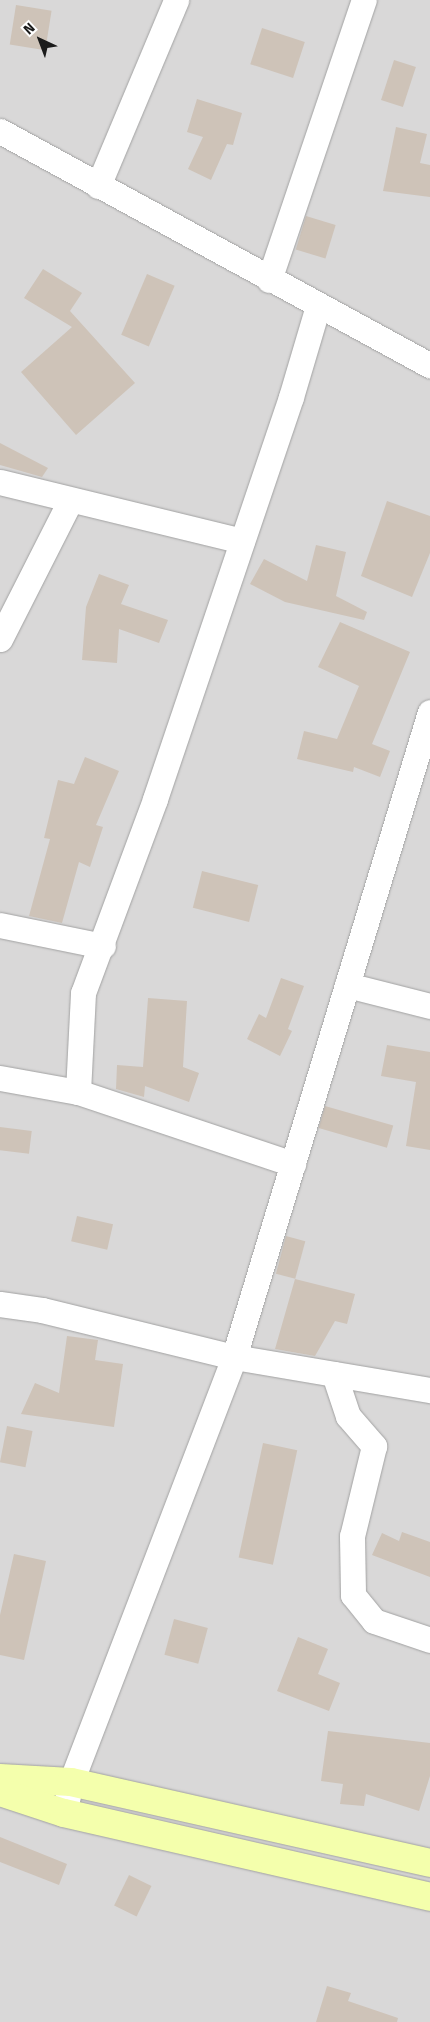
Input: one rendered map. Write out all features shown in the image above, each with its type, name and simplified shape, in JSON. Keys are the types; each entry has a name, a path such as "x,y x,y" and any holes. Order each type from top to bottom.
{"main road":[{"path":"0,1778 71,1782 430,1863"},
{"path":"0,1792 64,1813 430,1897"}],"street":[{"path":"98,186 176,0"},
{"path":"269,280 364,0"},
{"path":"0,131 269,280 430,365"},
{"path":"78,1092 83,993 103,946 242,541 318,306"},
{"path":"0,482 70,501 242,541"},
{"path":"0,639 70,501"},
{"path":"64,1813 71,1782 234,1357 347,985 422,763 430,712"},
{"path":"0,925 103,946"},
{"path":"347,985 430,1006"},
{"path":"0,1078 78,1092 293,1164"},
{"path":"0,1304 42,1310 234,1357 430,1390"},
{"path":"334,1374 348,1416 374,1446 352,1536 353,1595 374,1621 430,1640"}],"shaded area":[{"path":"0,0 430,0 430,2022 0,2022"}],"building":[{"path":"16,5 52,11 45,50 10,45"},
{"path":"262,28 305,42 293,78 250,64"},
{"path":"394,60 416,67 403,107 381,100"},
{"path":"197,99 242,113 233,145 227,144 211,180 188,169 203,137 187,132"},
{"path":"396,127 427,134 420,163 430,165 430,197 383,191"},
{"path":"306,216 336,225 325,259 296,249"},
{"path":"43,269 82,293 70,311 135,383 76,435 21,372 72,327 24,298"},
{"path":"147,274 175,286 149,346 121,335"},
{"path":"0,443 48,468 42,477 0,465"},
{"path":"387,501 430,516 430,553 412,597 361,576"},
{"path":"316,545 346,552 336,596 367,612 364,620 285,602 250,584 264,559 307,581"},
{"path":"99,574 129,585 121,604 168,620 159,643 119,629 117,663 82,660 86,607"},
{"path":"340,622 410,652 372,744 390,751 380,777 354,767 353,772 297,759 304,731 337,739 359,686 318,667"},
{"path":"85,757 119,771 96,825 103,827 90,867 79,862 62,923 29,916 50,839 44,838 58,780 74,784"},
{"path":"202,871 258,885 249,922 193,908"},
{"path":"281,978 304,986 288,1029 292,1031 280,1056 247,1039 259,1014 266,1018"},
{"path":"148,998 187,1001 183,1067 199,1073 189,1102 145,1086 144,1097 116,1089 117,1065 143,1067"},
{"path":"387,1045 430,1052 430,1150 406,1146 416,1082 381,1076"},
{"path":"325,1106 393,1126 387,1148 319,1128"},
{"path":"0,1127 32,1131 29,1154 0,1150"},
{"path":"77,1216 113,1224 107,1250 71,1241"},
{"path":"286,1236 305,1241 295,1279 276,1274"},
{"path":"295,1279 355,1294 347,1324 335,1321 315,1356 275,1349"},
{"path":"67,1336 98,1340 95,1360 123,1364 114,1427 21,1414 35,1383 59,1393"},
{"path":"7,1426 33,1431 25,1467 0,1462"},
{"path":"263,1443 297,1450 273,1565 239,1557"},
{"path":"402,1532 430,1542 430,1577 372,1555 382,1533 399,1541"},
{"path":"14,1554 46,1561 24,1660 0,1655 0,1615"},
{"path":"174,1619 208,1628 198,1664 164,1655"},
{"path":"298,1637 328,1649 318,1674 340,1683 329,1711 277,1691"},
{"path":"328,1731 430,1743 430,1776 419,1811 366,1794 364,1806 340,1804 343,1784 321,1781"},
{"path":"0,1837 67,1864 59,1885 0,1862"},
{"path":"129,1875 151,1886 137,1917 114,1906"},
{"path":"327,1986 351,1993 348,2001 398,2018 397,2022 316,2022"}]}
